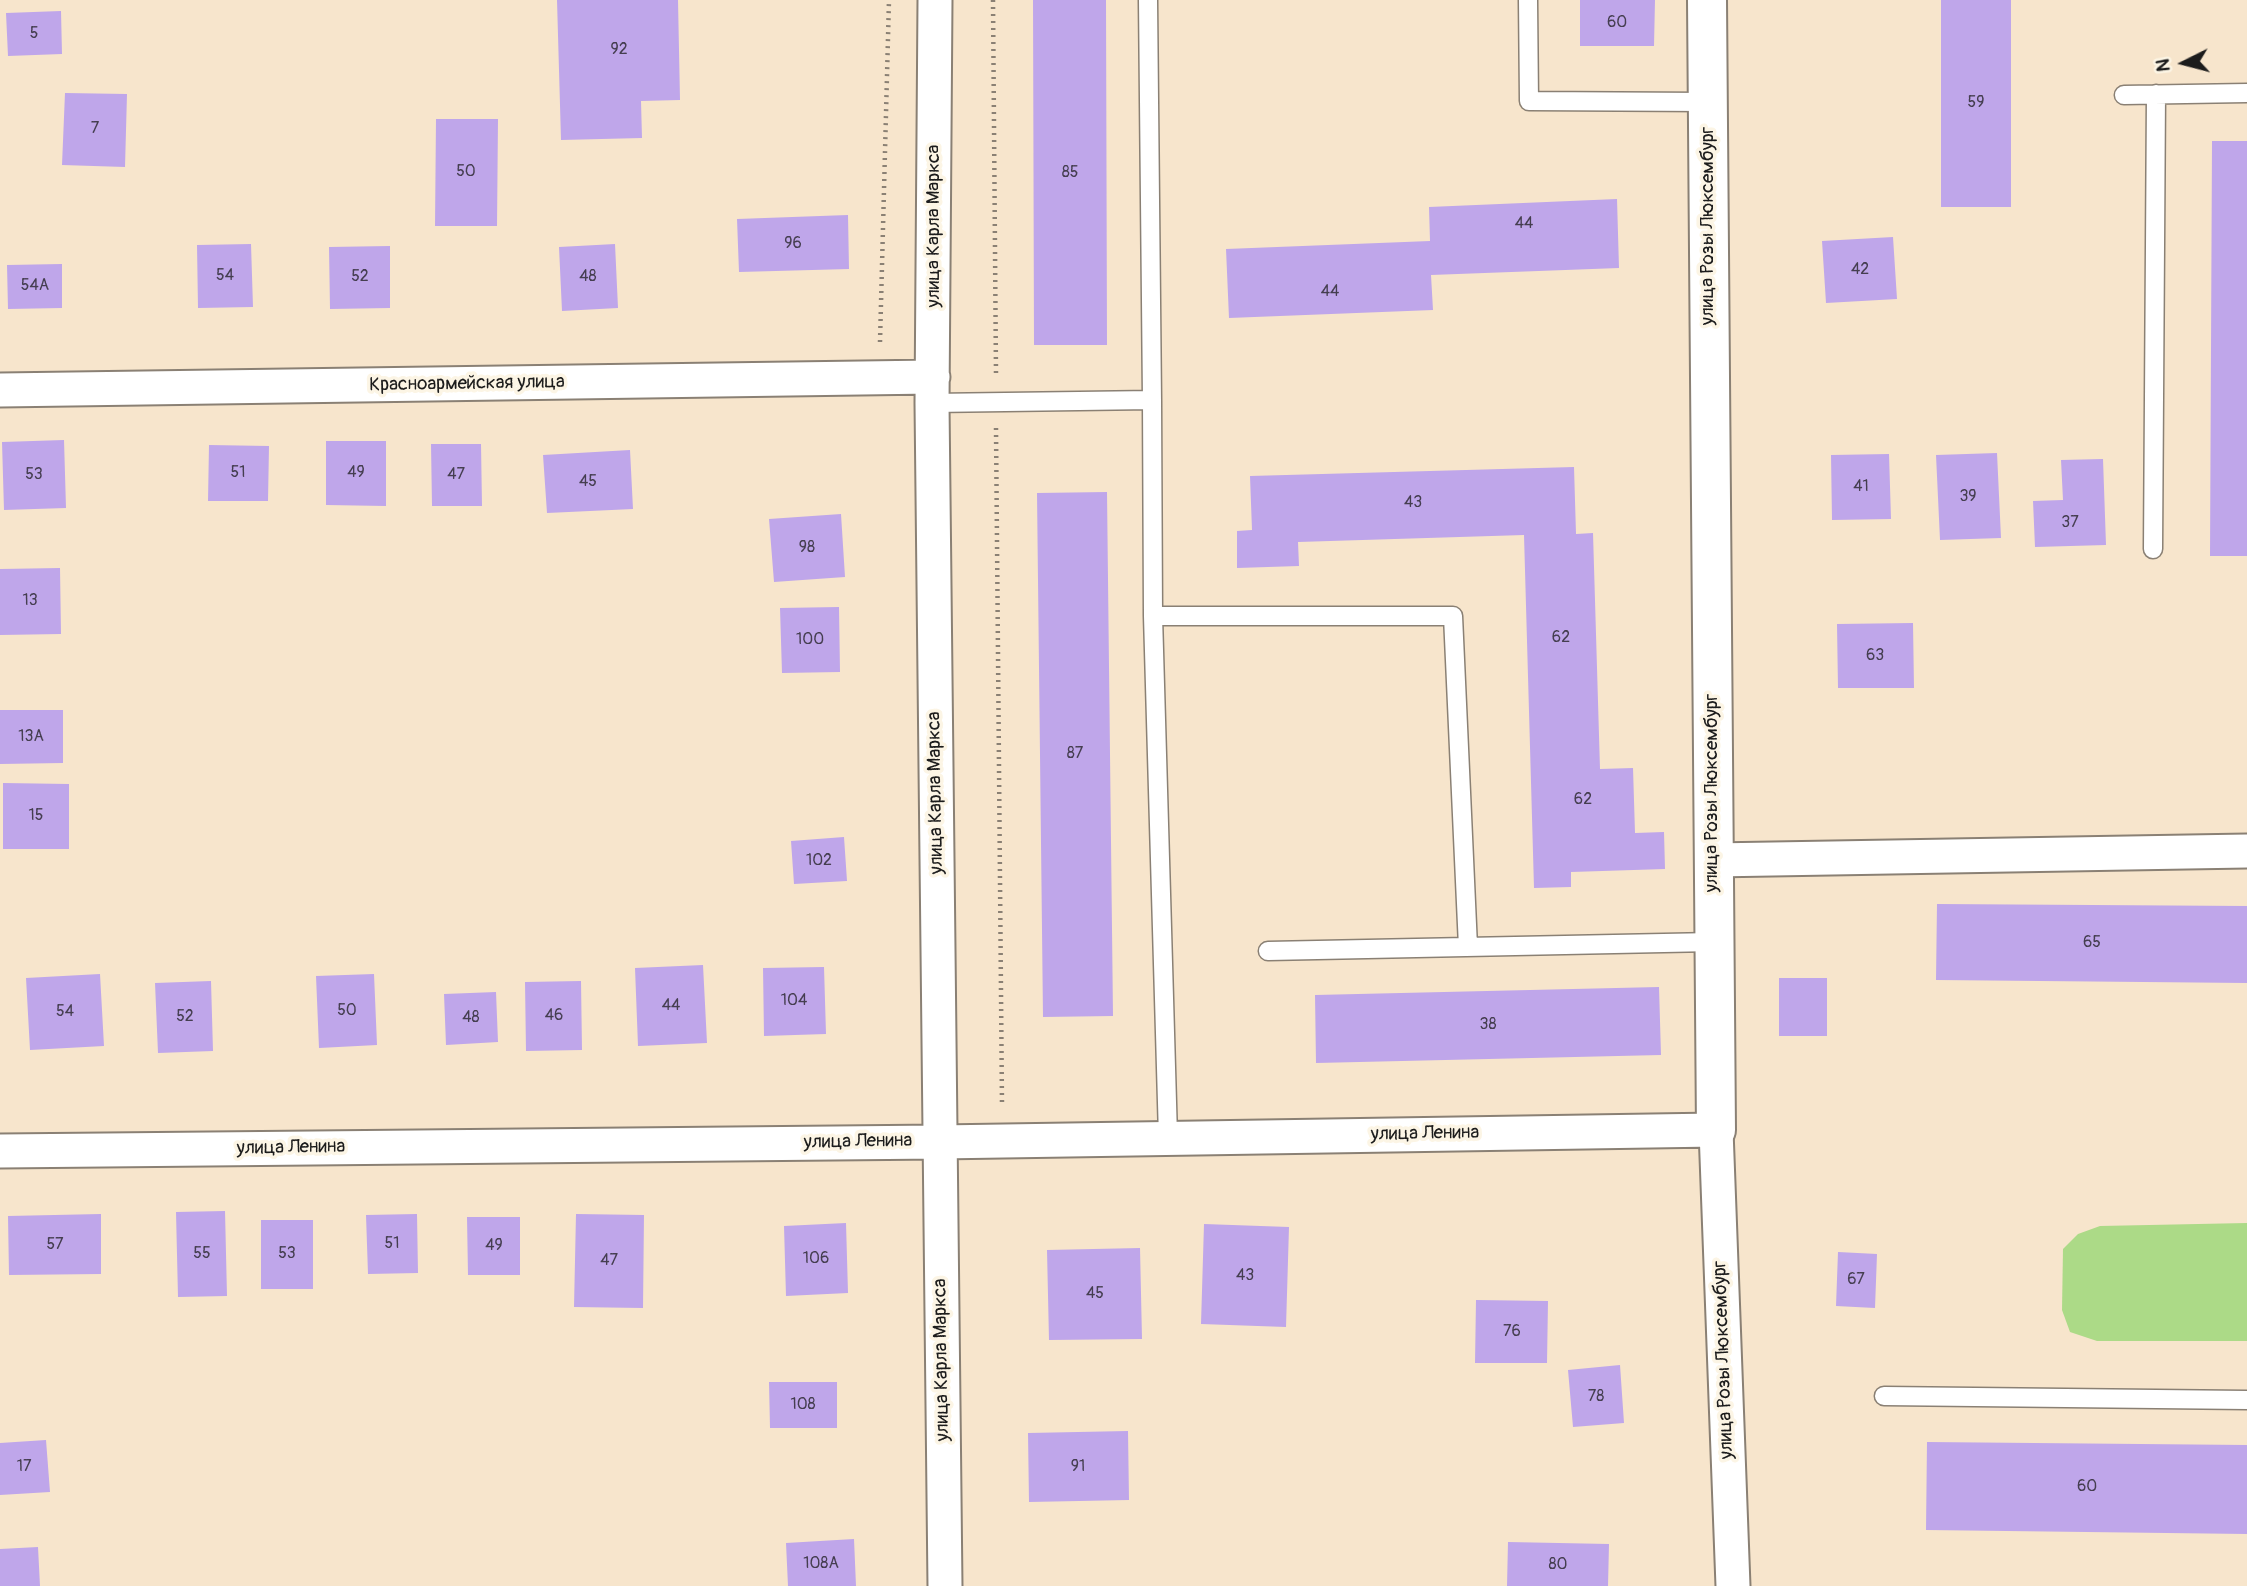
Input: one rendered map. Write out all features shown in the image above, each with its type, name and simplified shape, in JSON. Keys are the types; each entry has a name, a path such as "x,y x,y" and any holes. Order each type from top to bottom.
{"street":[{"name":"улица Карла Маркса","path":"935,0 933,390 945,1586"},
{"name":"улица Розы Люксембург","path":"1707,0 1716,1130 1733,1586"},
{"name":"Красноармейская улица","path":"0,390 879,378 933,390"},
{"path":"1713,860 2247,851"},
{"name":"улица Ленина","path":"0,1151 939,1142 1716,1130"}],"lane":[{"path":"1148,0 1153,615 1168,1137"},
{"path":"1528,0 1529,101 1707,102"},
{"path":"2124,95 2247,93"},
{"path":"2153,549 2156,94"},
{"path":"933,390 996,402 1152,400"},
{"path":"1153,615 1453,616 1468,947"},
{"path":"1268,951 1713,942"},
{"path":"1884,1396 2247,1400"}],"path":[{"path":"879,378 890,0"},
{"path":"993,0 1003,1140"}],"green space":[{"path":"2247,1223 2247,1341 2097,1341 2070,1332 2062,1310 2063,1249 2078,1234 2100,1226"}],"building":[{"path":"557,0 678,0 680,100 641,101 642,138 561,140"},
{"path":"1033,0 1106,0 1107,345 1034,345"},
{"path":"1580,0 1655,0 1654,46 1580,46"},
{"path":"1941,0 2011,0 2011,207 1941,207"},
{"path":"61,11 62,54 8,56 6,13"},
{"path":"65,93 127,94 125,167 62,165"},
{"path":"436,119 498,119 497,226 435,226"},
{"path":"2212,141 2247,141 2247,556 2210,556"},
{"path":"1617,199 1619,268 1431,275 1433,310 1229,318 1226,249 1430,241 1429,207"},
{"path":"848,215 849,269 739,272 737,219"},
{"path":"1893,237 1897,299 1826,303 1822,241"},
{"path":"251,244 253,307 198,308 197,245"},
{"path":"615,244 618,308 562,311 559,247"},
{"path":"390,246 390,308 330,309 329,247"},
{"path":"62,264 62,308 8,309 7,265"},
{"path":"64,440 66,508 4,510 2,442"},
{"path":"326,441 386,441 386,506 326,505"},
{"path":"431,444 481,444 482,506 432,506"},
{"path":"209,445 269,446 268,501 208,501"},
{"path":"630,450 633,509 547,513 543,455"},
{"path":"1997,453 2001,538 1940,540 1936,455"},
{"path":"1889,454 1891,519 1832,520 1831,455"},
{"path":"2103,459 2106,545 2035,547 2033,501 2063,500 2061,460"},
{"path":"1574,467 1576,534 1593,533 1600,769 1633,768 1635,833 1664,832 1665,869 1571,872 1571,887 1534,888 1524,535 1298,542 1299,566 1237,568 1237,531 1252,530 1250,476"},
{"path":"1107,492 1113,1016 1043,1017 1037,493"},
{"path":"841,514 845,577 774,582 769,519"},
{"path":"60,568 61,634 0,635 0,569"},
{"path":"839,607 840,672 782,673 780,608"},
{"path":"1913,623 1914,688 1838,688 1837,624"},
{"path":"0,710 63,710 63,763 0,764"},
{"path":"3,783 69,784 69,849 3,849"},
{"path":"844,837 847,881 794,884 791,841"},
{"path":"1937,904 2247,906 2247,983 1936,980"},
{"path":"703,965 707,1043 638,1046 635,968"},
{"path":"824,967 826,1034 764,1036 763,968"},
{"path":"100,974 104,1046 30,1050 26,978"},
{"path":"374,974 377,1045 319,1048 316,976"},
{"path":"1779,978 1827,978 1827,1036 1779,1036"},
{"path":"211,981 213,1051 158,1053 155,983"},
{"path":"581,981 582,1050 526,1051 525,982"},
{"path":"1659,987 1661,1055 1316,1063 1315,995"},
{"path":"496,992 498,1042 446,1045 444,994"},
{"path":"225,1211 227,1296 178,1297 176,1212"},
{"path":"101,1214 101,1274 9,1275 8,1216"},
{"path":"417,1214 418,1273 368,1274 366,1215"},
{"path":"576,1214 644,1215 643,1308 574,1307"},
{"path":"467,1217 520,1217 520,1275 468,1275"},
{"path":"261,1220 313,1220 313,1289 261,1289"},
{"path":"846,1223 848,1293 786,1296 784,1226"},
{"path":"1204,1224 1289,1227 1286,1327 1201,1324"},
{"path":"1140,1248 1142,1339 1049,1340 1047,1250"},
{"path":"1838,1252 1877,1254 1875,1308 1836,1306"},
{"path":"1476,1300 1548,1301 1547,1363 1475,1363"},
{"path":"1620,1365 1624,1423 1573,1427 1568,1370"},
{"path":"769,1382 837,1382 837,1428 770,1428"},
{"path":"1128,1431 1129,1500 1029,1502 1028,1433"},
{"path":"46,1440 50,1492 0,1495 0,1443"},
{"path":"1927,1442 2247,1445 2247,1534 1926,1530"},
{"path":"854,1539 856,1586 788,1586 786,1543"},
{"path":"1508,1542 1609,1544 1608,1586 1507,1586"},
{"path":"38,1547 40,1586 0,1586 0,1549"}]}
